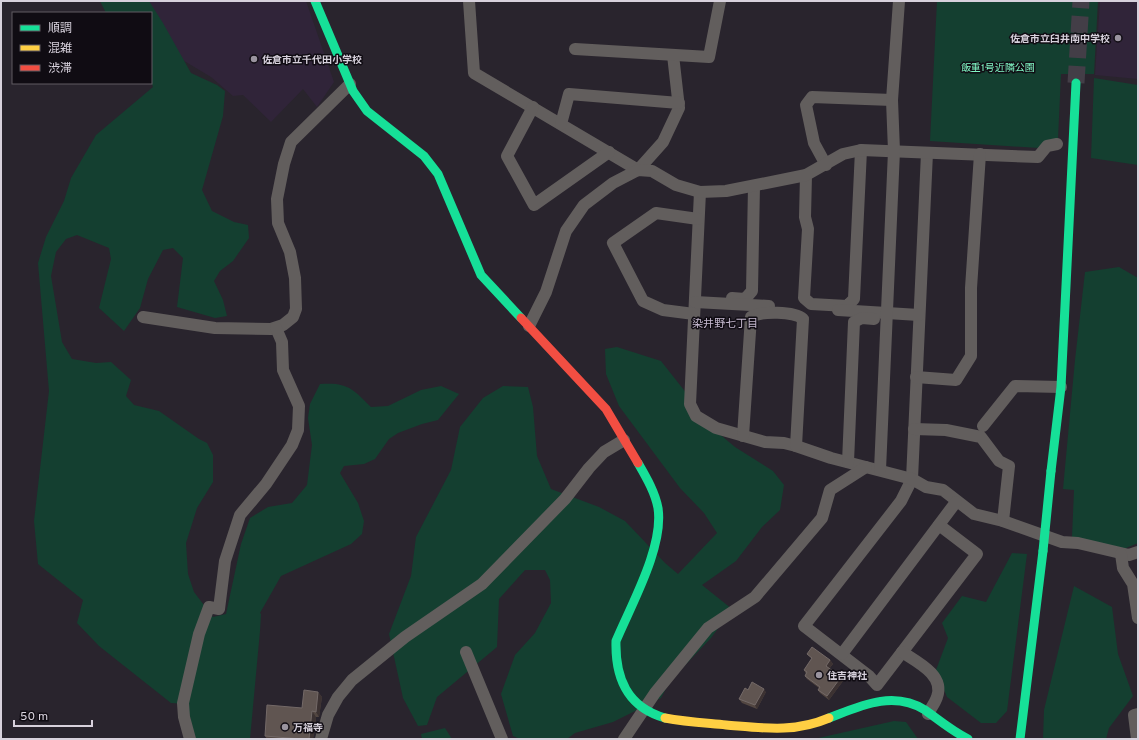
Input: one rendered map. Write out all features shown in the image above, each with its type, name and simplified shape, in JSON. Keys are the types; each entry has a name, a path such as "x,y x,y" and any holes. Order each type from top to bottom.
{"street":[{"path":"315,1 350,84 367,111 424,156 438,174 481,275 505,303 529,326 606,409 649,482 658,507 659,526 654,551 616,641 614,656 617,673 624,687 634,701 644,709 677,721 784,730 804,727 871,704 889,700 911,702 954,733 968,739"},
{"path":"469,1 474,73 638,170 652,171 676,185 700,192 726,191 806,175 843,154 861,150 894,150 927,153 1038,157 1047,146 1057,144"},
{"path":"575,49 709,57 720,1"},
{"path":"880,470 894,150 892,100 899,1"},
{"path":"529,326 546,292 566,231 584,205 613,183 638,170 663,142 679,108 673,55"},
{"path":"1020,739 1061,387 1076,82"},
{"path":"143,317 214,328 271,330 283,325 292,317 296,309 295,278 290,252 278,223 277,199 284,164 292,142 350,84"},
{"path":"561,124 569,94 679,103"},
{"path":"826,165 814,143 806,105 812,97 892,100"},
{"path":"533,108 507,156 534,205 609,152"},
{"path":"806,175 805,217 808,228 804,298 811,304 847,306 854,298 861,150"},
{"path":"927,153 912,478 901,501 804,626 842,654 877,685 977,554 939,525"},
{"path":"916,377 956,380 971,356 971,288 980,154"},
{"path":"695,299 745,299 752,291 754,186"},
{"path":"700,192 690,404 696,416 716,428 743,436 765,442 784,443 866,467 912,478 926,487 943,490 956,502 974,514 1062,542 1078,543 1121,554 1129,555 1138,552"},
{"path":"694,314 663,310 644,301 613,243 656,213 698,219"},
{"path":"695,299 919,318"},
{"path":"743,436 751,317 758,313 798,315 803,319 796,446"},
{"path":"848,462 854,322 862,318 886,316"},
{"path":"190,739 184,718 183,703 199,634 209,607 219,609 225,561 236,526 242,511 266,484 292,445 298,430 300,413 299,406 283,370 282,342 276,328"},
{"path":"984,426 1015,386 1061,387"},
{"path":"914,429 946,430 981,437 999,461 1009,466 1003,522"},
{"path":"321,739 328,715 338,697 352,680 405,637 482,584 565,499 594,462 604,452 624,440"},
{"path":"624,739 655,693 708,628 755,597 822,518 830,490 866,467"},
{"path":"842,654 956,502"},
{"path":"1121,554 1123,568 1133,584 1138,618"},
{"path":"466,652 502,739"},
{"path":"902,652 933,674 938,683 938,696 928,714"},
{"path":"1137,739 1134,715 1138,714"}],"shaded area":[{"name":"佐倉市立千代田小学校","path":"122,1 306,1 334,82 317,107 303,89 271,122 243,95 233,96 211,77 152,42 152,12"},
{"name":"佐倉市立臼井南中学校","path":"1100,1 1138,1 1138,79 1095,75"}],"green space":[{"path":"100,1 149,1 191,73 217,85 225,91 223,116 202,190 212,211 234,222 248,225 249,238 233,261 220,271 214,281 223,300 227,316 215,318 177,307 183,258 173,248 163,250 148,279 140,308 124,331 99,308 111,259 109,248 77,235 66,239 56,252 51,276 62,342 72,359 96,363 111,362 131,380 126,396 134,405 159,411 207,443 213,455 213,482 197,508 186,543 188,574 194,592 213,617 226,614 241,544 250,518 268,507 292,503 307,485 312,445 308,418 310,404 320,384 337,384 349,388 371,407 388,406 421,390 441,386 459,394 438,420 398,433 389,439 375,459 364,464 344,466 340,473 358,503 364,521 362,534 351,544 281,576 260,613 260,631 250,739 195,739 187,704 171,703 99,646 77,623 83,600 38,564 34,521 49,391 38,263 46,237 64,201 71,178 96,135 153,87 152,12 106,12"},
{"name":"飯重1号近隣公園","path":"937,1 1098,1 1094,74 1061,74 1058,139 1039,148 930,141"},
{"path":"1094,78 1138,85 1138,165 1091,158"},
{"path":"1119,267 1138,278 1138,543 1119,551 1072,537 1074,490 1063,489 1085,272"},
{"path":"617,347 661,361 691,399 704,421 735,447 773,471 784,485 780,510 762,527 736,561 702,585 732,609 711,638 670,681 661,698 613,722 575,733 567,739 520,739 513,736 501,694 515,655 535,633 551,603 550,580 545,570 525,570 499,599 497,647 437,697 427,725 418,726 403,698 389,634 411,576 416,537 451,470 460,427 483,398 503,386 528,387 533,407 537,456 551,489 599,507 625,521 665,563 678,574 717,533 704,513 680,488 619,406 606,374 605,349"},
{"path":"1012,553 1027,554 1007,711 996,723 981,723 947,697 936,670 948,638 942,623 962,596 986,602"},
{"path":"1074,586 1112,607 1118,654 1133,696 1109,728 1106,739 1043,739 1044,710"},
{"path":"894,721 906,722 918,739 814,739"},
{"path":"445,728 452,739 422,739 421,734"}],"building":[{"path":"812,647 830,660 826,666 841,677 827,696 818,690 820,687 805,676 807,672 804,670 812,658 807,654"},
{"path":"752,682 764,689 755,705 739,699 745,688 748,690"},
{"path":"304,690 318,692 316,712 312,711 309,739 265,736 267,705 302,708"}],"tunnel":[{"path":"1076,83 1081,1"}],"traffic: fast":[{"path":"315,1 353,91 367,111 424,156 438,174 481,275 521,318"},
{"path":"1051,471 1061,387 1076,83"},
{"path":"638,463 655,496 658,508 659,523 656,540 645,576 616,641 616,654 621,679 633,699 641,707 665,718"},
{"path":"1043,551 1051,471"},
{"path":"1020,739 1043,551"},
{"path":"829,718 877,702 901,701 913,704 925,710 951,729 968,739"}],"traffic: slow":[{"path":"665,718 703,723 778,728 803,726 829,718"}],"traffic: jam":[{"path":"521,318 606,409 638,463"}],"place":[{"name":"佐倉市立臼井南中学校","path":"1118,38"},
{"name":"佐倉市立千代田小学校","path":"254,59"},
{"name":"住吉神社","path":"819,675"},
{"name":"万福寺","path":"285,727"}],"district":[{"name":"染井野七丁目","path":"725,323"}]}
